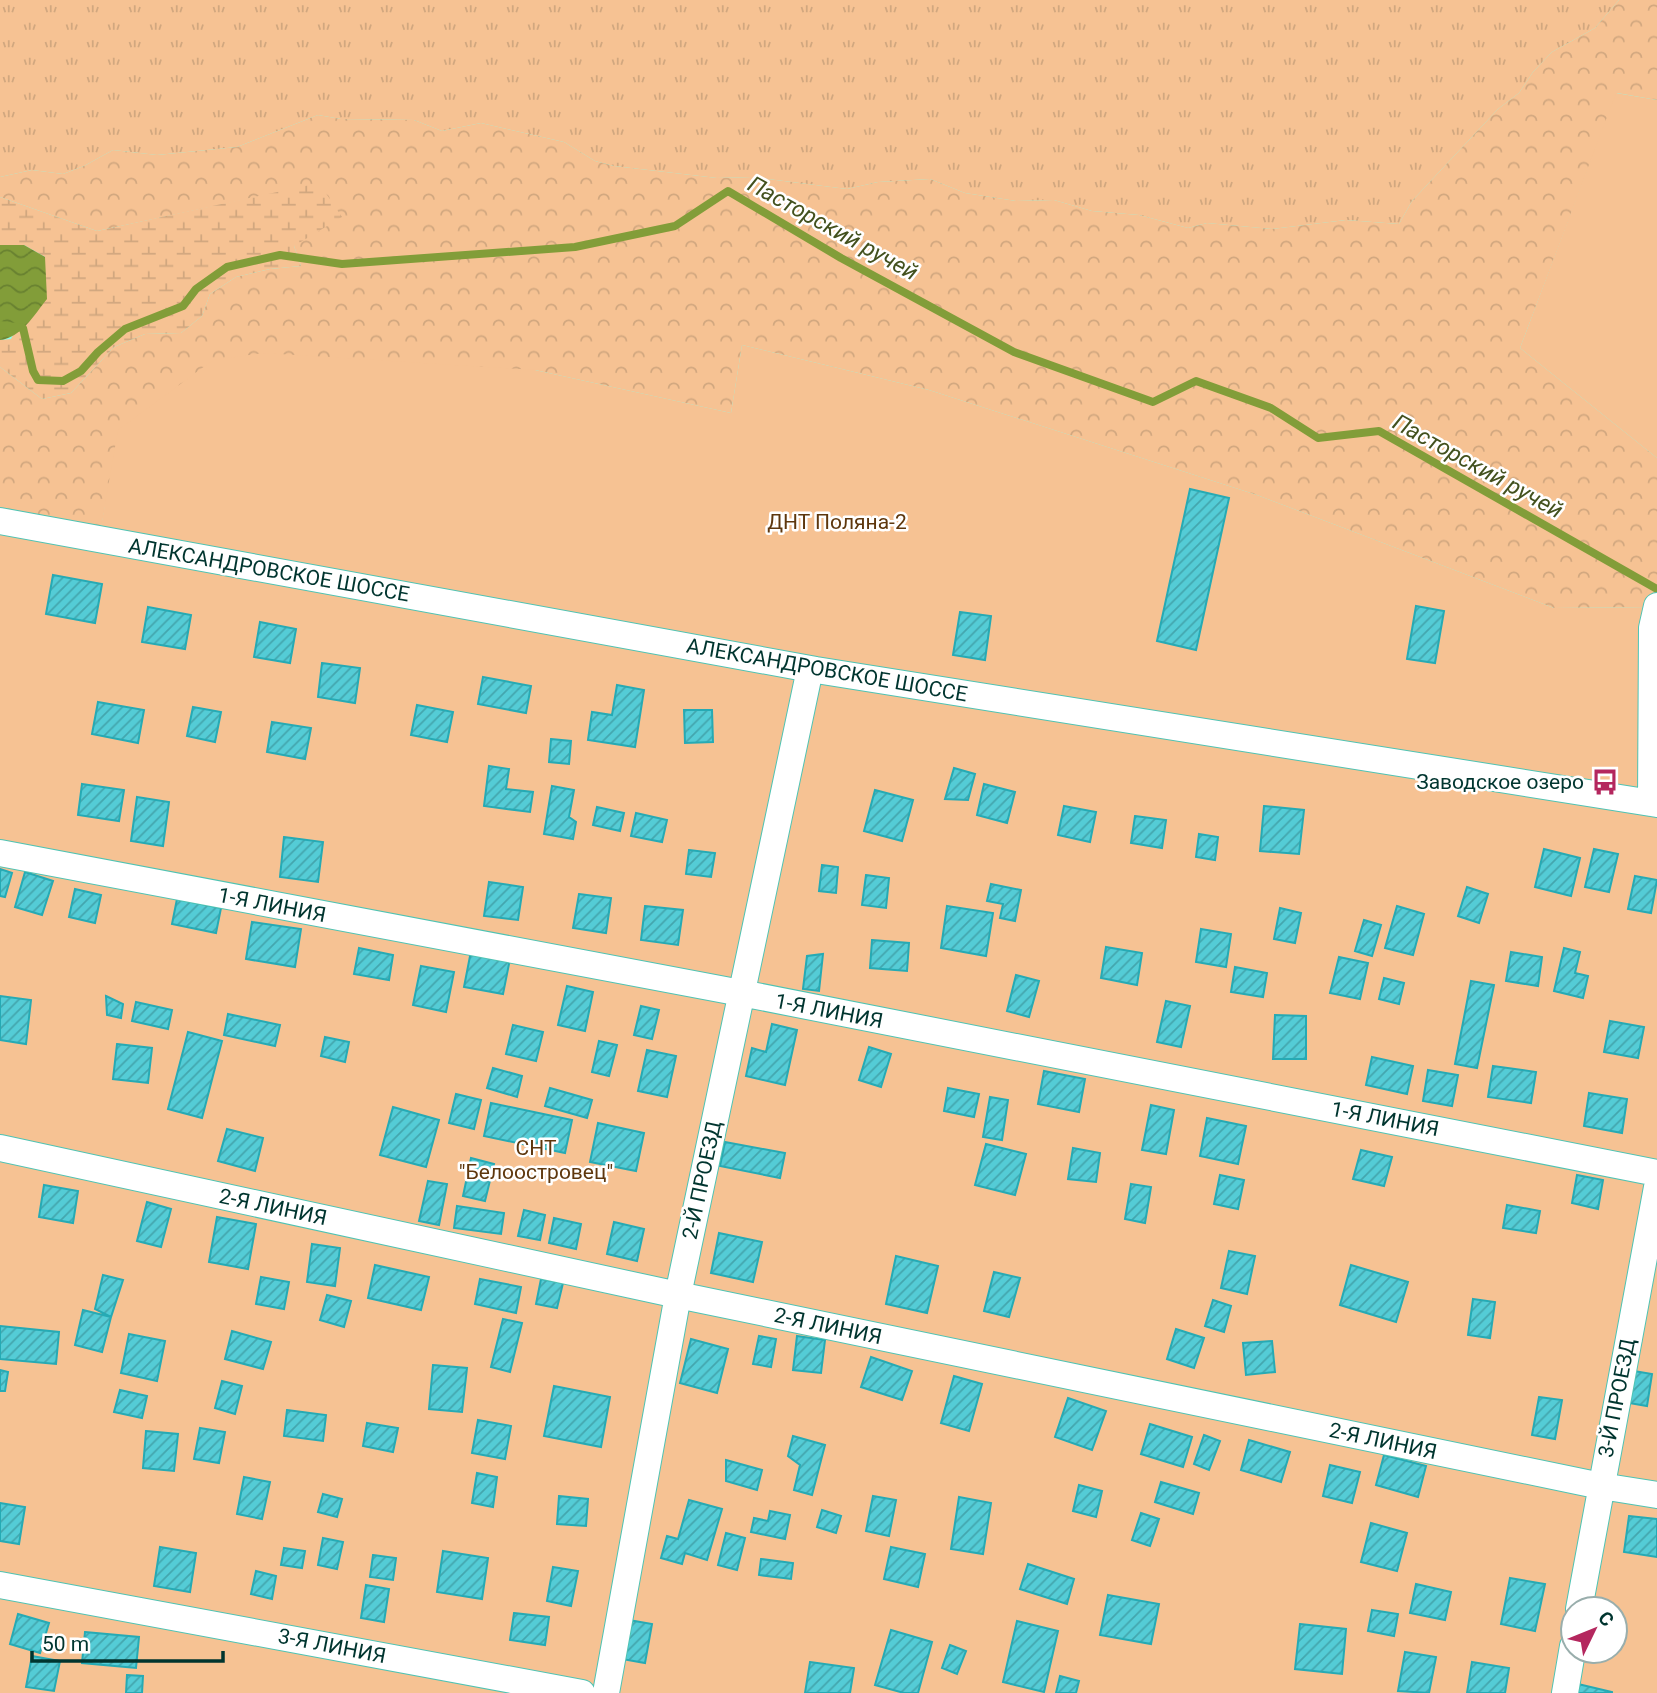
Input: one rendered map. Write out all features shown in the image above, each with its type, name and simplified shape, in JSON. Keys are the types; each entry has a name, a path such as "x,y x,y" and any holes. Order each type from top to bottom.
{"street":[{"name":"АЛЕКСАНДРОВСКОЕ ШОССЕ","path":"0,521 810,669 1654,804"},
{"path":"1654,804 1652,628 1657,607"},
{"name":"2-Й ПРОЕЗД","path":"606,1693 678,1294 810,669"},
{"name":"1-Я ЛИНИЯ","path":"0,853 741,993 1657,1173"},
{"name":"2-Я ЛИНИЯ","path":"0,1148 678,1294 1601,1486 1657,1495"},
{"name":"3-Й ПРОЕЗД","path":"1582,1595 1657,1187"},
{"name":"3-Я ЛИНИЯ","path":"0,1585 582,1693"},
{"path":"1565,1693 1570,1665"}],"green space":[{"path":"0,0 1619,0 1595,28 1552,52 1533,72 1519,93 1498,109 1412,201 1399,224 1346,220 1272,229 1207,223 1188,228 1139,215 1092,211 1054,200 1016,201 965,193 930,179 878,182 847,189 753,177 717,178 614,166 595,161 564,142 481,123 442,131 414,120 341,119 318,115 237,147 157,155 113,150 63,174 32,170 0,177"},
{"path":"1619,0 1657,0 1657,100 1617,93 1520,348 1657,458 1657,607 1554,608 1257,495 929,390 742,345 731,413 535,370 105,507 99,539 0,521 0,367 42,399 71,393 114,347 145,334 181,333 202,316 210,294 236,277 270,269 301,266 294,246 319,184 97,231 0,197 0,177 32,170 63,174 113,150 157,155 237,147 318,115 341,119 414,120 442,131 481,123 564,142 595,161 614,166 717,178 753,177 847,189 878,182 930,179 965,193 1016,201 1054,200 1092,211 1139,215 1188,228 1207,223 1272,229 1346,220 1399,224 1412,201 1498,109 1519,93 1533,72 1552,52 1595,28"},
{"path":"1616,93 1657,100 1657,458 1520,348"},
{"path":"319,183 342,217 294,246 301,266 270,269 236,277 210,294 202,316 181,333 145,334 114,347 71,393 42,399 0,367 0,340 11,339 44,271 45,257 24,245 0,245 0,197 97,231"},
{"name":"СНТ \"Белоостровец\"","path":"742,345 929,390 1257,495 1554,608 1657,607 1657,1693 0,1693 0,521 99,538 118,430 213,360 264,353 535,370 731,413"}],"water":[{"path":"0,245 24,245 45,257 47,299 21,330 0,340"}],"building":[{"path":"1190,489 1229,498 1196,650 1157,641"},
{"path":"53,575 102,584 95,623 46,614"},
{"path":"1416,606 1444,611 1435,663 1407,659"},
{"path":"148,607 191,615 185,649 142,642"},
{"path":"960,612 991,616 985,660 953,655"},
{"path":"260,622 296,629 290,663 254,657"},
{"path":"322,663 360,668 355,703 318,697"},
{"path":"483,677 531,686 526,713 478,704"},
{"path":"617,685 644,690 635,747 588,740 592,712 612,715"},
{"path":"98,702 144,710 138,743 92,734"},
{"path":"417,705 453,712 447,742 411,735"},
{"path":"193,707 221,712 215,742 187,736"},
{"path":"684,710 712,710 713,742 685,743"},
{"path":"272,722 311,728 305,759 267,752"},
{"path":"551,739 571,741 569,764 549,762"},
{"path":"489,766 509,769 506,789 533,792 530,812 484,806"},
{"path":"954,768 975,774 968,800 945,799"},
{"path":"82,784 124,790 119,821 78,815"},
{"path":"984,784 1015,792 1007,823 977,815"},
{"path":"552,786 574,790 569,817 576,822 573,839 544,834"},
{"path":"875,790 913,800 902,841 864,831"},
{"path":"137,797 169,802 163,846 131,841"},
{"path":"1064,806 1096,812 1090,842 1058,835"},
{"path":"1264,806 1304,810 1299,854 1260,851"},
{"path":"597,807 624,813 620,831 593,825"},
{"path":"636,813 667,820 662,842 631,836"},
{"path":"1135,816 1166,820 1162,848 1131,843"},
{"path":"1199,834 1218,837 1215,860 1196,857"},
{"path":"284,837 323,842 318,882 280,877"},
{"path":"1544,849 1580,858 1571,896 1535,887"},
{"path":"1594,849 1618,854 1609,892 1585,887"},
{"path":"689,850 715,853 711,877 686,874"},
{"path":"822,865 838,867 836,893 819,891"},
{"path":"0,869 12,873 5,897 0,896"},
{"path":"25,872 53,881 42,915 15,907"},
{"path":"866,875 889,878 886,908 862,905"},
{"path":"1635,876 1657,880 1651,913 1628,909"},
{"path":"489,882 523,887 518,920 484,916"},
{"path":"991,884 1021,890 1015,921 1000,918 1003,904 987,901"},
{"path":"1467,887 1488,894 1479,923 1458,916"},
{"path":"75,889 101,895 95,923 69,917"},
{"path":"579,894 611,898 606,933 573,928"},
{"path":"177,899 221,908 216,933 172,924"},
{"path":"645,906 683,910 678,945 641,940"},
{"path":"947,906 993,913 986,956 941,948"},
{"path":"1397,906 1424,914 1413,955 1385,948"},
{"path":"1280,908 1301,913 1295,943 1274,939"},
{"path":"1364,920 1381,925 1372,956 1355,951"},
{"path":"252,922 301,929 295,967 246,959"},
{"path":"1201,929 1231,934 1226,967 1196,962"},
{"path":"872,940 909,943 907,971 870,968"},
{"path":"1106,947 1142,953 1137,985 1101,978"},
{"path":"359,948 393,955 389,980 354,974"},
{"path":"1564,948 1580,952 1575,973 1588,976 1583,998 1554,991"},
{"path":"471,951 510,959 503,994 464,987"},
{"path":"1511,952 1542,957 1538,986 1506,981"},
{"path":"823,954 819,991 803,989 807,956"},
{"path":"1339,957 1368,963 1360,999 1330,993"},
{"path":"421,966 454,972 446,1012 413,1005"},
{"path":"1235,967 1267,973 1263,997 1231,992"},
{"path":"1016,975 1039,981 1029,1017 1007,1011"},
{"path":"1384,978 1404,983 1399,1004 1379,999"},
{"path":"1471,981 1494,985 1477,1068 1455,1064"},
{"path":"567,986 593,992 585,1031 558,1025"},
{"path":"0,996 31,1000 26,1044 0,1040"},
{"path":"106,996 123,1004 121,1018 107,1015"},
{"path":"1166,1001 1190,1006 1181,1047 1157,1042"},
{"path":"136,1002 172,1010 168,1029 132,1021"},
{"path":"641,1006 659,1010 652,1039 634,1035"},
{"path":"228,1014 280,1025 275,1046 224,1035"},
{"path":"1275,1015 1306,1016 1306,1059 1273,1059"},
{"path":"1610,1021 1644,1027 1638,1058 1604,1052"},
{"path":"772,1024 797,1030 785,1085 746,1076 752,1048 766,1052"},
{"path":"513,1025 543,1032 536,1061 506,1054"},
{"path":"188,1032 222,1041 202,1118 168,1109"},
{"path":"325,1037 349,1042 345,1062 321,1056"},
{"path":"599,1041 617,1045 609,1076 592,1072"},
{"path":"117,1044 152,1048 148,1083 113,1079"},
{"path":"869,1047 891,1054 881,1087 859,1080"},
{"path":"647,1050 676,1056 667,1097 638,1091"},
{"path":"1372,1057 1413,1066 1407,1094 1366,1085"},
{"path":"1493,1066 1536,1072 1531,1103 1488,1097"},
{"path":"493,1068 522,1076 517,1097 487,1088"},
{"path":"1428,1070 1458,1075 1452,1106 1423,1101"},
{"path":"1044,1071 1085,1079 1079,1112 1038,1104"},
{"path":"550,1088 592,1100 587,1118 545,1106"},
{"path":"948,1088 979,1094 974,1117 944,1111"},
{"path":"1589,1093 1627,1099 1622,1133 1584,1126"},
{"path":"456,1094 481,1100 474,1129 449,1123"},
{"path":"990,1097 1008,1100 1002,1140 983,1137"},
{"path":"491,1103 572,1120 565,1153 484,1136"},
{"path":"1151,1105 1174,1110 1166,1154 1142,1150"},
{"path":"393,1107 439,1120 426,1167 380,1155"},
{"path":"1207,1118 1246,1126 1238,1164 1200,1156"},
{"path":"598,1123 644,1133 636,1171 590,1162"},
{"path":"227,1129 263,1138 255,1171 218,1161"},
{"path":"725,1142 785,1153 780,1178 720,1166"},
{"path":"986,1144 1026,1154 1015,1195 975,1185"},
{"path":"1073,1148 1100,1153 1096,1182 1068,1179"},
{"path":"1361,1150 1392,1157 1384,1186 1353,1179"},
{"path":"471,1158 494,1164 485,1201 463,1196"},
{"path":"1220,1175 1244,1180 1238,1209 1214,1204"},
{"path":"1577,1175 1603,1180 1598,1209 1572,1203"},
{"path":"428,1181 447,1184 439,1225 419,1221"},
{"path":"1131,1184 1151,1187 1145,1223 1125,1219"},
{"path":"44,1185 78,1191 73,1223 39,1217"},
{"path":"147,1202 171,1209 161,1247 137,1241"},
{"path":"1507,1205 1540,1211 1536,1233 1503,1228"},
{"path":"457,1206 504,1213 501,1234 454,1228"},
{"path":"524,1210 545,1215 540,1240 518,1236"},
{"path":"217,1217 256,1224 248,1269 209,1262"},
{"path":"554,1218 581,1224 576,1249 549,1243"},
{"path":"614,1222 644,1229 637,1261 607,1254"},
{"path":"719,1233 762,1242 753,1282 711,1273"},
{"path":"312,1244 340,1248 335,1286 307,1282"},
{"path":"1229,1251 1255,1256 1247,1294 1221,1288"},
{"path":"896,1256 938,1266 927,1313 886,1304"},
{"path":"375,1265 429,1277 421,1310 368,1298"},
{"path":"1351,1265 1408,1282 1396,1322 1340,1305"},
{"path":"994,1272 1020,1278 1009,1317 984,1311"},
{"path":"103,1275 123,1280 111,1317 95,1309"},
{"path":"261,1277 289,1282 284,1309 256,1304"},
{"path":"480,1279 521,1287 516,1313 475,1304"},
{"path":"541,1279 563,1283 557,1308 536,1304"},
{"path":"327,1295 351,1301 344,1327 320,1320"},
{"path":"1473,1299 1495,1302 1490,1338 1468,1335"},
{"path":"1213,1300 1231,1306 1224,1332 1205,1326"},
{"path":"83,1310 111,1317 102,1352 75,1345"},
{"path":"503,1319 522,1323 510,1372 491,1367"},
{"path":"0,1326 59,1332 56,1364 0,1359"},
{"path":"1176,1329 1204,1338 1194,1368 1167,1359"},
{"path":"232,1331 271,1342 263,1369 225,1359"},
{"path":"129,1334 165,1341 157,1381 121,1373"},
{"path":"759,1336 776,1339 771,1367 753,1364"},
{"path":"797,1336 825,1340 821,1373 793,1370"},
{"path":"691,1339 728,1349 717,1393 680,1383"},
{"path":"1272,1341 1275,1372 1246,1375 1243,1343"},
{"path":"871,1357 912,1371 902,1400 861,1387"},
{"path":"433,1365 467,1368 462,1412 429,1409"},
{"path":"0,1370 8,1372 5,1391 0,1391"},
{"path":"1634,1371 1652,1374 1647,1406 1629,1403"},
{"path":"954,1376 982,1384 969,1431 941,1423"},
{"path":"222,1381 242,1386 235,1414 215,1408"},
{"path":"554,1386 610,1397 601,1447 544,1436"},
{"path":"120,1390 147,1396 142,1418 114,1412"},
{"path":"1539,1397 1562,1400 1555,1439 1532,1435"},
{"path":"1068,1398 1106,1411 1092,1450 1055,1437"},
{"path":"287,1410 326,1415 323,1441 284,1436"},
{"path":"478,1420 511,1426 505,1459 472,1453"},
{"path":"367,1423 398,1428 393,1452 363,1446"},
{"path":"1150,1424 1192,1437 1183,1467 1141,1454"},
{"path":"200,1428 225,1432 219,1463 194,1459"},
{"path":"146,1431 178,1434 174,1471 143,1468"},
{"path":"1204,1435 1220,1441 1209,1470 1194,1464"},
{"path":"793,1436 825,1445 812,1495 794,1490 800,1465 788,1456"},
{"path":"1249,1440 1290,1452 1281,1482 1241,1470"},
{"path":"1384,1455 1426,1466 1418,1497 1376,1485"},
{"path":"726,1460 762,1470 757,1490 726,1481"},
{"path":"1330,1465 1360,1472 1352,1503 1323,1496"},
{"path":"477,1473 497,1477 493,1507 472,1503"},
{"path":"244,1477 270,1482 262,1519 237,1514"},
{"path":"1161,1482 1199,1493 1193,1514 1155,1502"},
{"path":"1079,1485 1102,1491 1096,1517 1073,1511"},
{"path":"323,1494 342,1499 337,1517 318,1512"},
{"path":"559,1496 588,1499 586,1526 557,1524"},
{"path":"873,1496 896,1500 889,1536 866,1531"},
{"path":"959,1497 991,1503 983,1554 951,1549"},
{"path":"689,1500 722,1509 707,1560 685,1553 682,1564 661,1558 667,1536 678,1539"},
{"path":"0,1503 25,1507 19,1544 0,1541"},
{"path":"822,1510 841,1516 836,1533 817,1527"},
{"path":"770,1511 790,1515 785,1539 751,1532 754,1518 768,1521"},
{"path":"1141,1513 1159,1519 1150,1546 1132,1540"},
{"path":"1629,1516 1657,1519 1657,1557 1624,1552"},
{"path":"1371,1523 1407,1533 1397,1571 1361,1562"},
{"path":"726,1533 745,1538 737,1570 718,1565"},
{"path":"323,1538 343,1542 337,1569 318,1565"},
{"path":"160,1547 196,1553 190,1592 154,1586"},
{"path":"891,1547 925,1554 918,1587 884,1579"},
{"path":"284,1548 305,1551 302,1568 281,1565"},
{"path":"443,1551 488,1558 482,1599 437,1592"},
{"path":"373,1555 396,1558 393,1580 370,1577"},
{"path":"761,1559 793,1563 791,1579 759,1575"},
{"path":"1028,1564 1074,1579 1067,1604 1020,1589"},
{"path":"553,1567 578,1571 571,1606 547,1601"},
{"path":"256,1571 276,1576 272,1599 251,1594"},
{"path":"1510,1578 1545,1584 1535,1631 1501,1624"},
{"path":"1416,1584 1451,1592 1445,1620 1410,1613"},
{"path":"366,1585 389,1589 384,1622 361,1618"},
{"path":"1108,1595 1159,1604 1151,1644 1100,1635"},
{"path":"1372,1610 1398,1614 1394,1636 1368,1631"},
{"path":"514,1613 549,1617 545,1645 510,1640"},
{"path":"18,1614 49,1623 40,1653 10,1644"},
{"path":"629,1620 652,1624 645,1663 622,1659"},
{"path":"1017,1621 1058,1631 1044,1692 1003,1682"},
{"path":"1300,1624 1346,1629 1342,1674 1295,1669"},
{"path":"891,1630 932,1642 918,1693 904,1693 875,1685"},
{"path":"85,1632 139,1637 136,1668 82,1663"},
{"path":"950,1645 966,1651 957,1674 942,1668"},
{"path":"1405,1652 1436,1657 1429,1693 1398,1691"},
{"path":"32,1656 60,1661 54,1691 26,1687"},
{"path":"810,1662 854,1668 850,1693 805,1693"},
{"path":"1472,1662 1509,1668 1505,1693 1467,1693"},
{"path":"127,1675 143,1676 142,1693 126,1693"},
{"path":"1060,1676 1079,1681 1076,1693 1056,1693"},
{"path":"1578,1684 1612,1692 1612,1693 1575,1693"}],"waterway":[{"name":"Пасторский ручей","path":"0,325 23,328 33,371 38,380 63,381 81,371 125,329 183,306 196,289 227,267 280,255 342,264 575,247 675,226 728,191 841,258 1014,352 1153,402 1196,381 1271,408 1318,438 1379,431 1657,589"}],"place":[{"name":"Заводское озеро","path":"1605,782"}],"park label":[{"name":"ДНТ Поляна-2","path":"837,522"}]}
